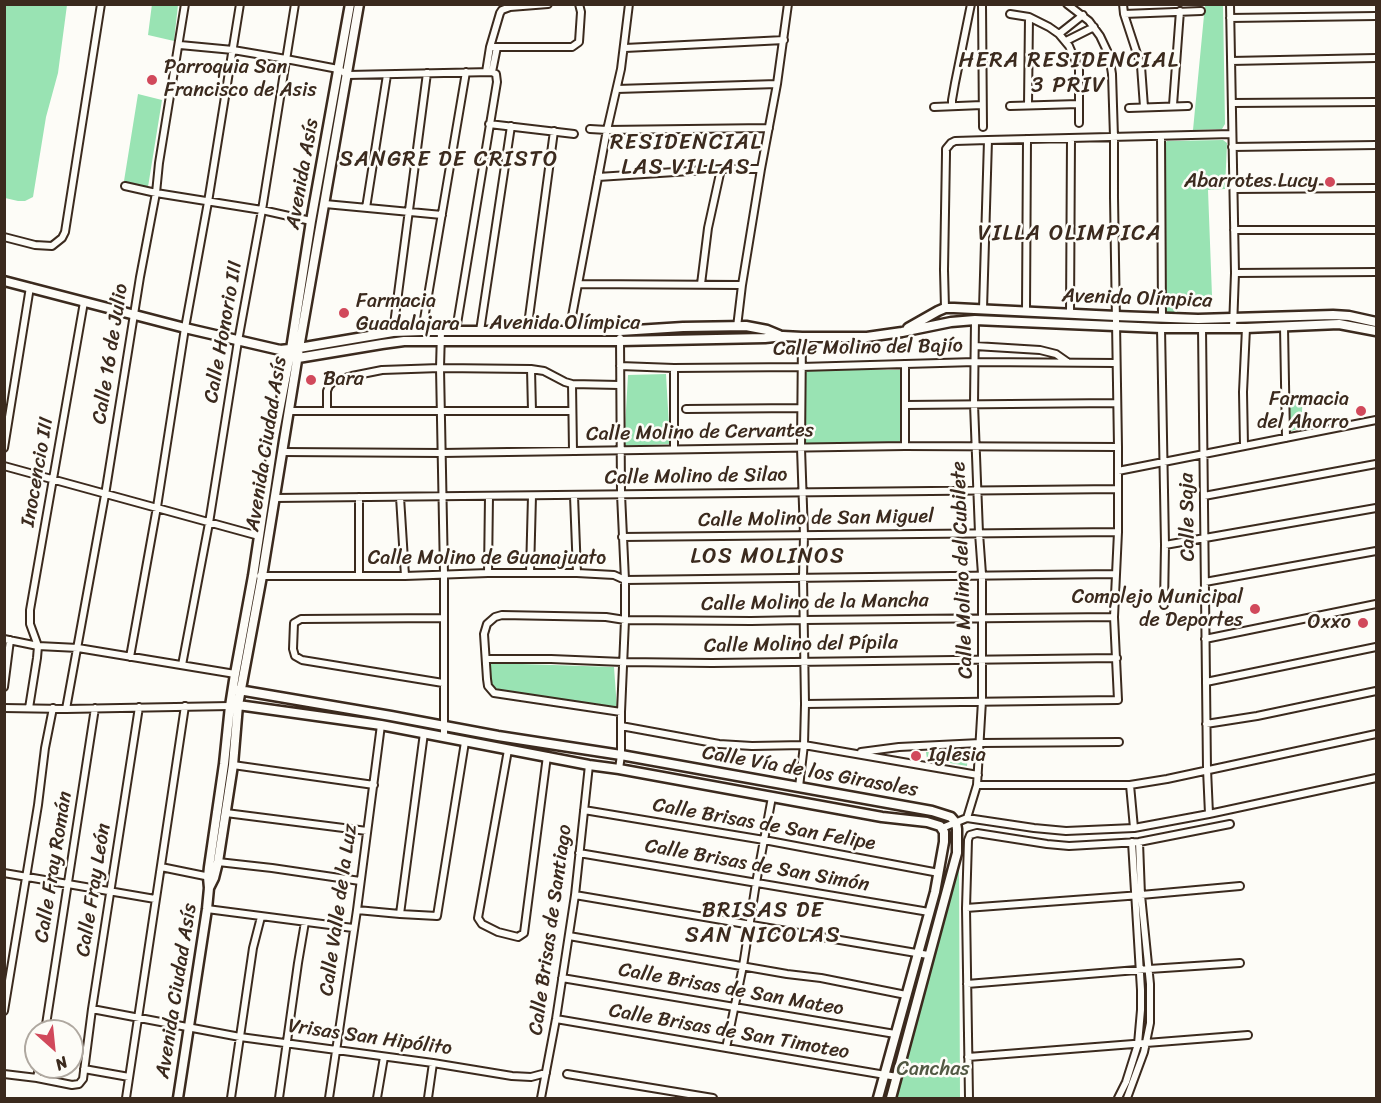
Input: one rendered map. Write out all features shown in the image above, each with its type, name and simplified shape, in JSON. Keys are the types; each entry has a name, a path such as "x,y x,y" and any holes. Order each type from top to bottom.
{"street":[{"path":"4,237 35,245 52,246 62,238 65,232 101,4"},
{"name":"Calle 16 de Julio","path":"66,709 156,193 185,4"},
{"path":"130,657 240,4"},
{"name":"Calle Honorio III","path":"182,665 209,523 295,4"},
{"name":"Avenida Asís","path":"294,353 311,221 350,4"},
{"name":"Avenida Ciudad Asís","path":"178,1098 207,909 224,764 257,576 259,536 274,436 325,204 359,4"},
{"path":"489,72 502,10 510,7 548,4"},
{"path":"494,47 572,47 577,45 581,10 579,4"},
{"path":"569,332 625,48 629,4"},
{"path":"736,327 760,170 777,84 788,4"},
{"path":"952,106 971,4"},
{"path":"982,4 983,128"},
{"path":"805,704 1118,700 1114,617 1118,532 1118,447 1112,74 1109,55 1094,27 1083,15 1067,4"},
{"path":"1123,4 1124,14 1142,66 1144,107"},
{"path":"1132,4 1132,13"},
{"path":"1230,4 1235,273 1233,323"},
{"path":"1173,105 1180,11"},
{"path":"1124,14 1201,11"},
{"path":"969,13 982,14"},
{"path":"1010,14 1029,17 1059,34 1066,41 1079,69 1079,123"},
{"path":"1059,34 1083,15"},
{"path":"1230,18 1377,16"},
{"path":"1028,105 1029,17"},
{"path":"1066,41 1094,27"},
{"path":"625,48 784,40"},
{"path":"180,45 233,50 286,59 338,69 348,75 495,72 497,82 456,330"},
{"path":"1231,61 1377,58"},
{"path":"422,331 466,72"},
{"path":"393,332 427,74"},
{"path":"366,208 387,75"},
{"path":"617,89 777,84"},
{"path":"1232,103 1377,102"},
{"path":"1010,106 1079,104"},
{"path":"934,106 982,105"},
{"path":"1129,108 1188,106"},
{"path":"489,124 574,134"},
{"path":"480,331 511,126"},
{"path":"590,129 769,128"},
{"path":"527,332 554,131"},
{"path":"945,308 946,154 948,146 955,141 1232,134"},
{"path":"1161,136 1162,318"},
{"path":"1070,314 1071,138"},
{"path":"1026,311 1027,139"},
{"path":"983,309 988,140"},
{"path":"1232,147 1377,145"},
{"path":"701,284 708,228 721,170"},
{"path":"598,177 760,170"},
{"path":"125,186 311,221"},
{"path":"1234,189 1377,188"},
{"path":"325,204 442,215"},
{"path":"1234,230 1377,230"},
{"path":"1235,273 1377,272"},
{"path":"4,281 185,328 294,353"},
{"path":"578,284 742,285"},
{"path":"4,448 30,287"},
{"name":"Inocencio III","path":"38,646 30,624 30,610 84,302"},
{"name":"Avenida Olímpica","path":"902,332 928,315 945,308 1162,318 1233,323 1246,328 1339,324 1377,331"},
{"name":"Avenida Olímpica","path":"294,353 404,341 620,336 867,337 936,324 975,320 1161,328 1202,328 1233,323 1333,315 1377,322"},
{"name":"Calle Molino del Cubilete","path":"967,818 977,785 982,701 982,574 974,404 975,320"},
{"name":"Avenida Olímpica","path":"294,353 393,332 456,330 569,332 620,336 683,327 746,326 783,336"},
{"path":"1284,327 1286,438"},
{"path":"1161,328 1164,605"},
{"name":"Calle Saja","path":"1202,328 1209,814"},
{"path":"1244,446 1246,328"},
{"path":"441,331 444,737"},
{"path":"619,769 625,620 620,451 620,336"},
{"path":"799,787 804,745 805,704 804,535 800,408 802,337"},
{"path":"975,346 1040,350 1056,354 1066,362"},
{"name":"Avenida Ciudad Asís","path":"237,690 235,674 275,498 289,411 294,353"},
{"name":"Calle Molino del Bajío","path":"620,366 674,368 1116,363"},
{"path":"905,364 905,446"},
{"path":"674,368 674,449"},
{"path":"327,411 327,391 337,379 382,370 531,369 544,371 572,384 620,385"},
{"path":"531,369 532,411"},
{"path":"572,384 573,451"},
{"path":"905,405 1116,403"},
{"path":"686,409 800,408"},
{"path":"289,411 572,411"},
{"path":"1118,471 1377,420"},
{"name":"Calle Molino de Cervantes","path":"282,452 442,453 905,446 1118,447"},
{"path":"1204,496 1377,464"},
{"path":"4,466 259,536"},
{"name":"Calle Molino de Silao","path":"275,498 1118,489"},
{"path":"488,573 489,496"},
{"path":"530,573 532,496"},
{"path":"574,496 576,573"},
{"path":"359,497 359,576"},
{"path":"400,498 405,576"},
{"path":"1165,545 1377,508"},
{"name":"Calle Molino de San Miguel","path":"622,537 1118,532"},
{"path":"1205,582 1377,550"},
{"name":"Calle Molino de Guanajuato","path":"257,576 576,573 614,575 625,580 1116,574"},
{"path":"1206,639 1377,604"},
{"name":"Calle Molino de la Mancha","path":"486,659 485,628 488,622 502,615 596,617 625,620 751,621 1114,617"},
{"path":"443,683 302,660 295,656 293,649 293,627 301,619 444,618"},
{"path":"4,687 7,639 38,646 78,648 235,674"},
{"path":"29,708 38,646"},
{"path":"1206,681 1377,646"},
{"name":"Calle Molino del Pípila","path":"486,659 805,662 1117,658"},
{"path":"486,659 488,686 494,693 621,712"},
{"name":"Calle Vía de los Girasoles","path":"237,690 940,812 951,817 956,823"},
{"path":"1206,724 1257,716 1377,691"},
{"path":"4,708 66,709 234,705"},
{"name":"Avenida Ciudad Asís","path":"211,877 218,862 233,765 234,705"},
{"name":"Calle Vía de los Girasoles","path":"234,705 381,725 882,817 927,822 942,828"},
{"path":"126,1098 185,706"},
{"name":"Calle Fray León","path":"84,1069 139,707"},
{"path":"4,1011 53,708"},
{"name":"Calle Fray Román","path":"47,1019 95,708"},
{"name":"Calle Valle de la Luz","path":"329,1098 381,725"},
{"path":"621,726 719,744 804,745 978,775"},
{"path":"400,914 424,733"},
{"path":"977,785 1130,785 1377,734"},
{"path":"357,909 437,916 465,742"},
{"path":"854,753 899,747 980,743 1119,742"},
{"path":"508,750 478,918 482,924 506,935 518,937 524,933 547,756"},
{"path":"233,765 374,784"},
{"name":"Calle Brisas de Santiago","path":"542,1098 575,895 590,765"},
{"path":"878,1098 939,873 945,837 942,828 967,818 1066,831 1134,828 1377,778"},
{"path":"1130,785 1134,828"},
{"path":"726,1048 743,966 772,797"},
{"name":"Calle Brisas de San Felipe","path":"584,810 764,840 939,873"},
{"path":"226,813 367,831"},
{"path":"891,1098 957,853 956,823"},
{"path":"969,1098 966,908 970,835 977,833 1059,846 1135,842 1230,824"},
{"path":"1127,1098 1139,1068 1150,1023 1149,969 1135,842"},
{"path":"1118,1098 1126,1082 1138,1044 1141,1010 1134,896 1135,842"},
{"name":"Calle Brisas de San Simón","path":"579,852 929,912"},
{"path":"218,862 360,881"},
{"path":"161,867 211,877"},
{"path":"4,873 155,898"},
{"path":"966,908 1240,886"},
{"path":"575,895 928,955"},
{"path":"207,909 353,928"},
{"path":"231,1098 254,942 261,917"},
{"path":"279,1098 305,922"},
{"path":"569,936 821,978 906,995"},
{"path":"968,984 1240,963"},
{"name":"Calle Brisas de San Mateo","path":"562,978 895,1034"},
{"name":"Vrisas San Hipólito","path":"92,1009 240,1037 336,1051 524,1077 546,1073"},
{"name":"Calle Brisas de San Timoteo","path":"556,1019 897,1077"},
{"path":"968,1057 1248,1035"},
{"path":"377,1098 384,1057"},
{"path":"428,1098 434,1063"},
{"path":"84,1069 129,1077"},
{"path":"4,1074 24,1076"},
{"path":"567,1074 713,1098"},
{"name":"Calle Fray León","path":"42,1079 72,1085 79,1084 83,1079"}],"green space":[{"path":"152,4 178,5 174,41 148,35"},
{"path":"4,5 67,5 58,73 46,117 33,197 25,201 5,198"},
{"path":"1205,5 1223,5 1225,124 1222,129 1193,130"},
{"path":"138,94 162,100 148,187 124,181"},
{"path":"1223,140 1227,143 1225,189 1208,190 1212,296 1179,297 1178,313 1168,314 1165,309 1164,144 1167,141"},
{"path":"803,369 900,370 900,443 802,443"},
{"path":"666,374 670,444 624,446 628,375"},
{"path":"1291,395 1303,395 1301,428 1288,432"},
{"path":"491,663 614,667 617,709 490,688 488,682"},
{"path":"968,751 967,766 927,759 926,752"},
{"name":"Canchas","path":"959,865 960,1098 896,1098"}],"place":[{"name":"Parroquia San Francisco de Asis","path":"152,80"},
{"name":"Abarrotes Lucy","path":"1330,182"},
{"name":"Farmacia Guadalajara","path":"344,313"},
{"name":"Bara","path":"311,380"},
{"name":"Farmacia del Ahorro","path":"1361,411"},
{"name":"Complejo Municipal de Deportes","path":"1255,609"},
{"name":"Oxxo","path":"1363,623"},
{"name":"Iglesia","path":"916,756"}],"district":[{"name":"HERA RESIDENCIAL 3 PRIV","path":"1069,74"},
{"name":"RESIDENCIAL LAS VILLAS","path":"686,156"},
{"name":"SANGRE DE CRISTO","path":"449,160"},
{"name":"VILLA OLIMPICA","path":"1070,234"},
{"name":"LOS MOLINOS","path":"768,557"},
{"name":"BRISAS DE SAN NICOLAS","path":"763,924"}]}
